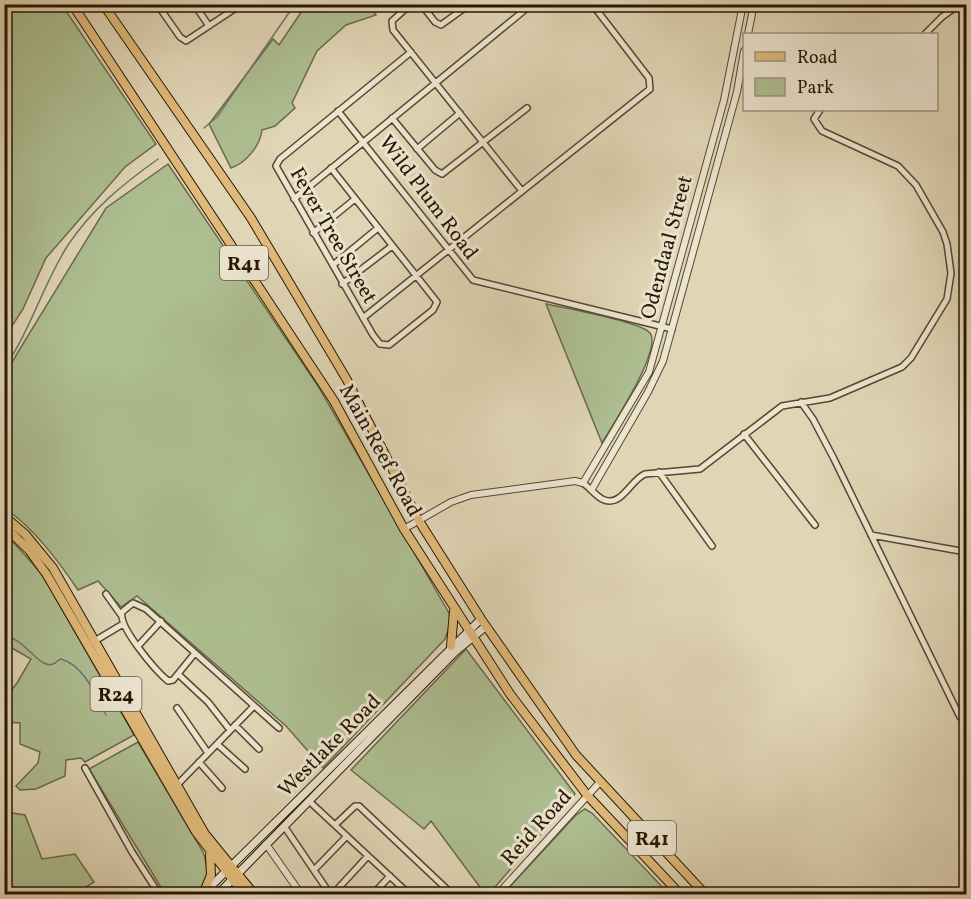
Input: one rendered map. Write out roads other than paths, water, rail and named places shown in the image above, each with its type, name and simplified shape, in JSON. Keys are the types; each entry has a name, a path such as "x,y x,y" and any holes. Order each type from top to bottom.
{"main road":[{"name":"Main Reef Road","path":"72,4 334,401 404,529 469,634 550,750 587,795 680,894"},
{"name":"Main Reef Road","path":"103,4 251,218 347,380 419,521 483,623 553,724 600,782 705,894"},
{"name":"R24","path":"4,516 46,558 91,643 209,852 254,894"},
{"name":"R24","path":"4,526 29,550 47,575 244,894"},
{"path":"451,646 454,611"},
{"name":"Westlake Road","path":"218,894 231,873 451,646 483,623"},
{"name":"Westlake Road","path":"203,893 266,844 454,653 469,634"},
{"path":"203,893 211,875 209,852"}],"street":[{"path":"157,4 182,40 188,40 241,5"},
{"path":"194,4 209,26"},
{"path":"411,4 394,19 392,25 522,191"},
{"path":"421,4 435,22 441,25 470,4"},
{"name":"Wild Plum Road","path":"531,4 363,144 468,277 476,281 672,329"},
{"path":"363,318 650,89 649,78 592,4"},
{"name":"Odendaal Street","path":"583,483 641,388 663,327 724,100 743,4"},
{"path":"748,33 754,4"},
{"path":"927,33 942,17 960,4"},
{"name":"Fever Tree Street","path":"411,52 278,162 278,173 378,342 389,345 435,308 436,300 417,275"},
{"name":"Odendaal Street","path":"672,329 737,92 743,57"},
{"path":"392,118 435,170 442,174 527,108"},
{"path":"294,199 363,144 338,111"},
{"path":"404,529 451,502 471,495 575,481 583,483 597,496 612,502 617,500 638,477 658,472 700,469 776,410 837,395 907,363 939,313 951,284 949,255 943,232 916,186 898,166 818,128 814,119 819,111"},
{"path":"417,149 460,113"},
{"path":"331,168 417,275"},
{"path":"313,233 356,199"},
{"path":"333,265 378,228"},
{"path":"342,284 392,246"},
{"path":"592,489 657,375 672,329"},
{"path":"801,402 813,419 960,717"},
{"path":"744,434 815,525"},
{"path":"658,472 712,546"},
{"path":"871,535 966,552"},
{"path":"106,594 122,615 123,624 138,646 166,681 172,681 195,653"},
{"path":"122,615 129,605 136,604 161,621 279,728"},
{"path":"138,646 161,621"},
{"path":"91,643 123,624"},
{"path":"178,674 259,749"},
{"path":"177,784 254,706"},
{"path":"177,708 207,753"},
{"path":"217,744 245,769"},
{"path":"199,762 222,788"},
{"path":"85,768 132,852 159,894"},
{"name":"Reid Road","path":"498,894 600,782"},
{"path":"309,801 409,894"},
{"path":"335,825 355,806 359,806 452,894"},
{"path":"284,826 331,894 368,856"},
{"path":"314,870 347,836"},
{"path":"266,844 301,894"},
{"path":"373,894 390,876"}],"waterway":[{"path":"204,128 217,117 295,4"},
{"path":"4,368 22,338 59,260 77,232 109,198 158,159"},
{"path":"4,637 18,641 42,662 53,664 61,659 77,668 88,682 106,715"}]}
